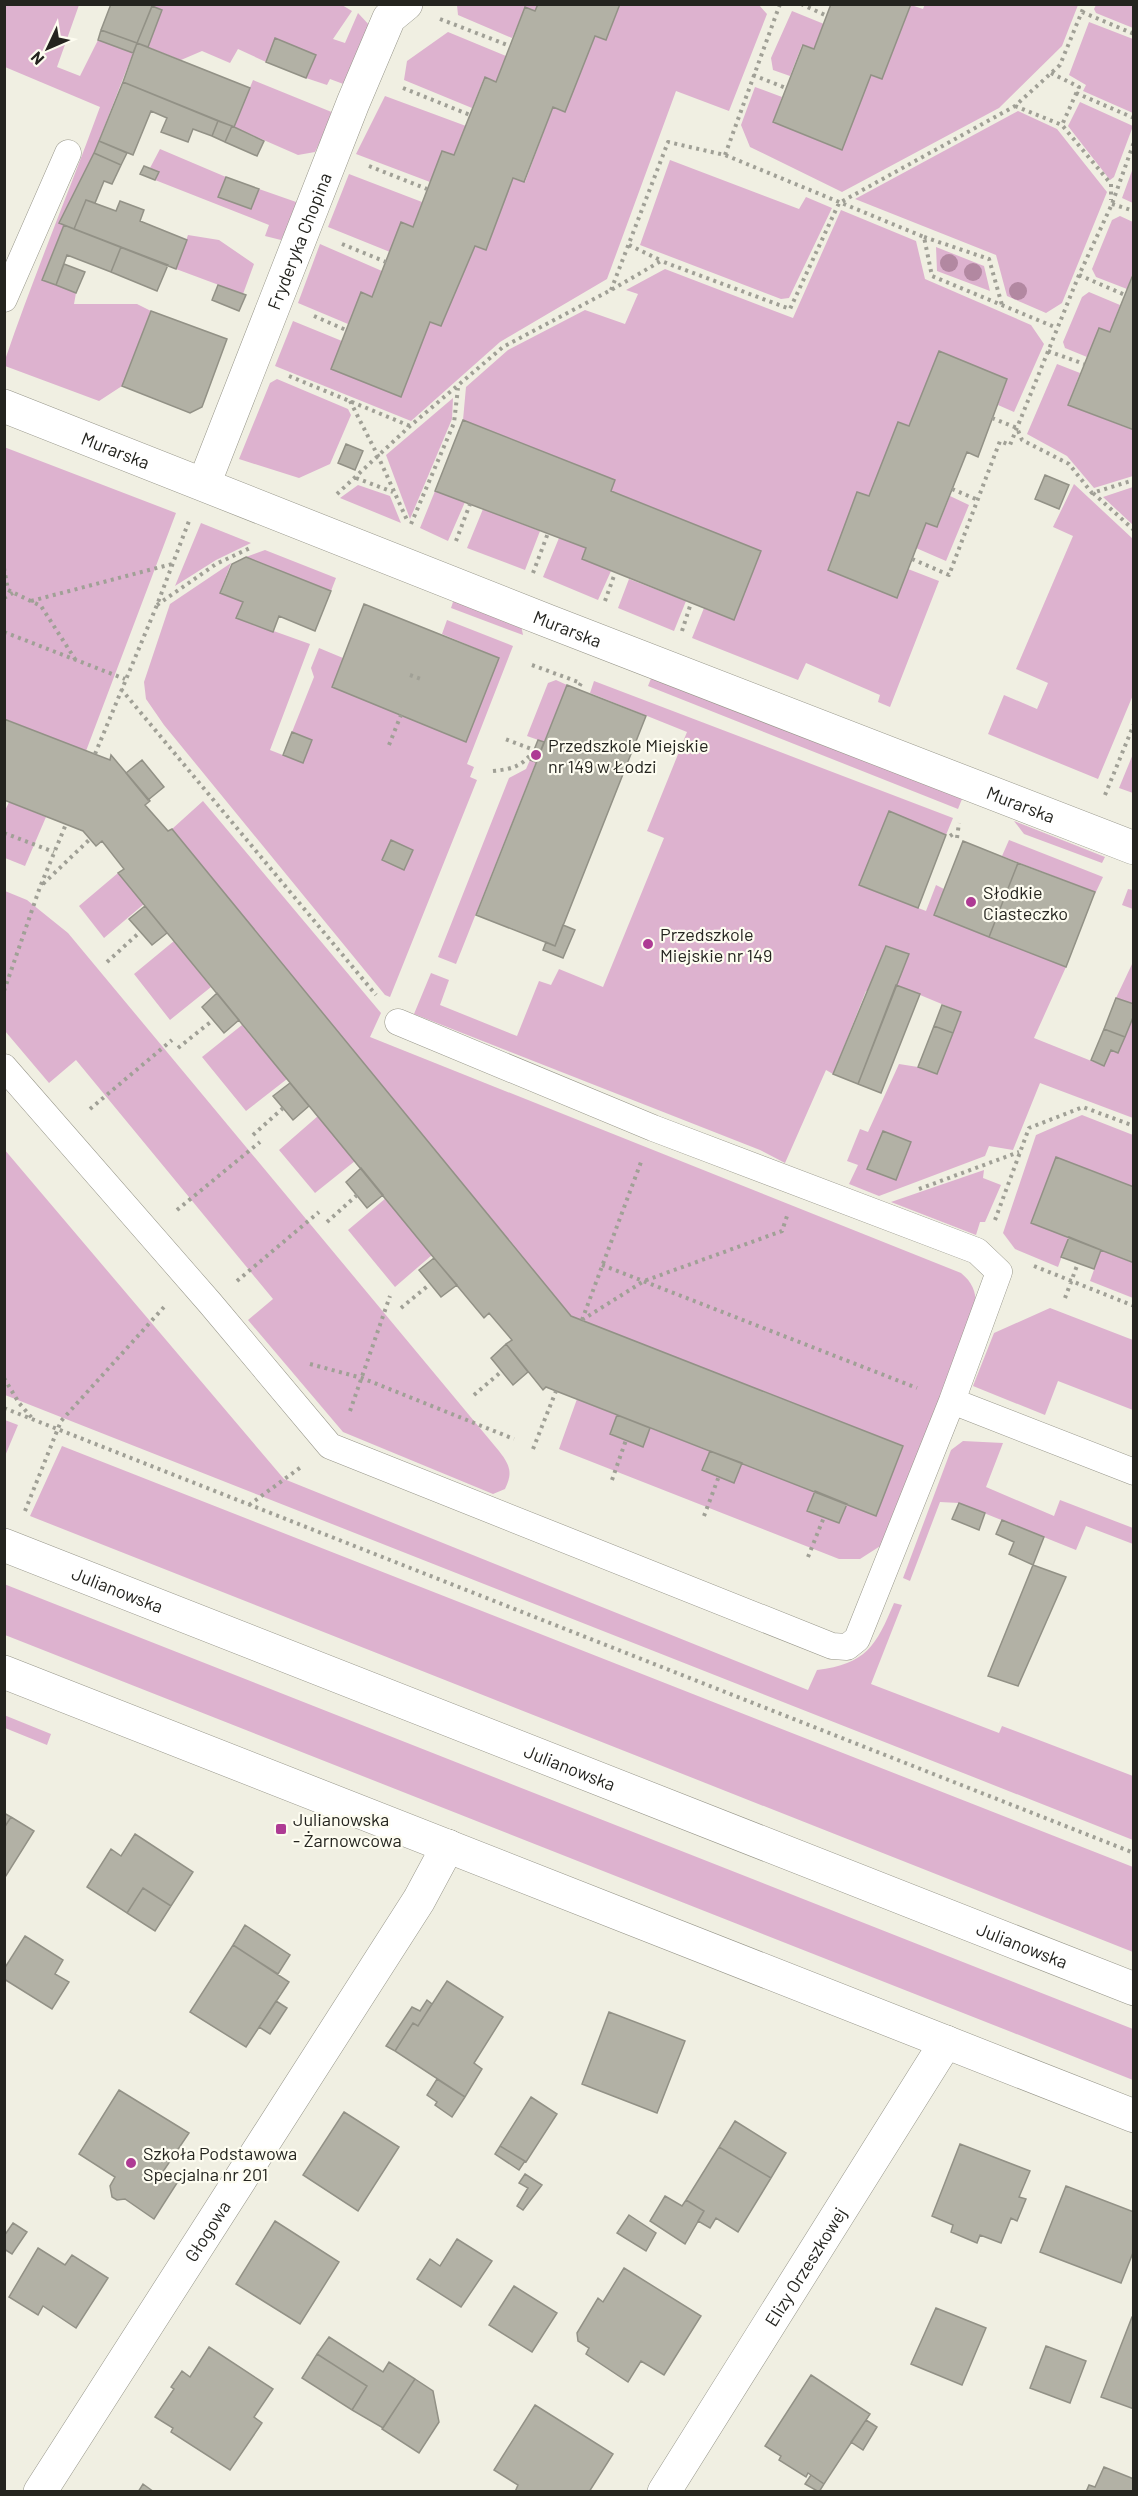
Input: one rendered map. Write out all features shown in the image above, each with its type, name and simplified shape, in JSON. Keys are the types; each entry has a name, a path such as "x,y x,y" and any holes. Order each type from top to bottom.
{"street":[{"name":"Fryderyka Chopina","path":"198,499 384,29 389,18 406,4"},
{"name":"Murarska","path":"4,406 198,499 548,621 1134,848"},
{"name":"Julianowska","path":"4,1545 1134,1989"},
{"path":"4,1672 1134,2116"},
{"name":"Głogowa","path":"40,2492 413,1911 448,1846"},
{"name":"Elizy Orzeszkowej","path":"664,2492 946,2042"}],"lane":[{"path":"4,299 68,153"},
{"path":"4,1067 210,1303 330,1446 832,1646 847,1647 856,1639 952,1401 999,1272 977,1251 653,1128 398,1022"},
{"path":"952,1401 1134,1472"}],"path":[{"path":"724,155 780,4"},
{"path":"801,4 827,16"},
{"path":"629,245 661,261 790,309 839,203 1015,106 1060,65 1085,4"},
{"path":"1082,12 1134,34"},
{"path":"440,19 510,46"},
{"path":"1051,73 1079,87 1062,125"},
{"path":"753,75 786,88"},
{"path":"396,86 470,115"},
{"path":"1076,93 1134,118"},
{"path":"1015,106 1062,125 1111,184 1112,204"},
{"path":"611,290 668,142 724,155 924,237 988,259 1002,305"},
{"path":"912,560 949,575 1000,441 1010,445 1078,276 1112,204 1134,142"},
{"path":"368,166 427,189"},
{"path":"1112,204 1134,211"},
{"path":"924,237 932,276 1058,328"},
{"path":"337,243 386,262"},
{"path":"335,497 410,426 503,347 661,261"},
{"path":"1078,276 1125,295"},
{"path":"309,314 346,330"},
{"path":"1048,351 1084,364"},
{"path":"288,376 410,426"},
{"path":"350,401 410,526 454,423 458,387"},
{"path":"992,418 1017,428 1022,440 1069,464 1092,493 1134,530"},
{"path":"355,478 394,492"},
{"path":"1092,493 1134,480"},
{"path":"952,489 978,500"},
{"path":"95,754 198,499"},
{"path":"456,543 470,504"},
{"path":"530,583 548,533"},
{"path":"157,605 216,564 255,546"},
{"path":"31,601 173,564"},
{"path":"4,568 6,589 41,606 75,660"},
{"path":"601,610 615,573"},
{"path":"4,598 14,593"},
{"path":"679,640 691,603"},
{"path":"4,632 125,679"},
{"path":"532,665 581,683 578,689"},
{"path":"410,675 424,680"},
{"path":"121,689 398,1022"},
{"path":"389,745 401,715"},
{"path":"1090,831 1134,724"},
{"path":"493,771 514,769 527,761 534,750 505,739"},
{"path":"4,991 40,887 66,824"},
{"path":"950,836 956,832"},
{"path":"4,833 54,852"},
{"path":"40,887 90,839"},
{"path":"107,962 140,932"},
{"path":"178,1048 213,1020"},
{"path":"61,1133 172,1040"},
{"path":"994,1222 1029,1128 1083,1107 1134,1126"},
{"path":"253,1134 283,1108"},
{"path":"653,1128 582,1320 644,1281 782,1231"},
{"path":"149,1234 260,1142"},
{"path":"862,1209 1020,1152"},
{"path":"327,1222 357,1195"},
{"path":"210,1303 319,1212"},
{"path":"1024,1263 1134,1306"},
{"path":"1065,1298 1078,1263"},
{"path":"602,1265 952,1401"},
{"path":"24,1513 61,1421 189,1280"},
{"path":"401,1308 430,1284"},
{"path":"390,1296 362,1378 514,1439"},
{"path":"474,1395 502,1371"},
{"path":"4,1378 19,1403 35,1420"},
{"path":"533,1449 556,1391"},
{"path":"4,1408 1134,1853"},
{"path":"612,1480 627,1440"},
{"path":"249,1505 330,1446"},
{"path":"704,1516 718,1476"},
{"path":"808,1557 824,1517"}],"shaded area":[{"path":"925,4 1078,5 1062,46 999,108 842,192 750,147 741,125 755,87 782,97 773,122 841,150 871,75 882,79 911,5 923,9"},
{"path":"4,5 79,5 57,67 80,76 98,40 133,53 94,153 60,223 64,225 42,279 76,293 74,304 137,304 151,311 122,386 99,401 5,366 5,360 28,297 100,107 5,67"},
{"path":"153,5 342,5 352,11 333,39 345,43 358,13 371,27 346,85 330,79 327,85 306,78 316,55 275,39 266,62 238,49 230,63 202,51 181,60 148,47 162,10"},
{"path":"457,5 538,5 535,11 525,8 512,38 458,15"},
{"path":"620,5 759,5 767,14 729,111 676,91 607,279 500,342 411,421 275,366 293,321 342,341 331,369 401,397 430,322 441,326 475,246 486,250 513,178 525,182 553,107 564,111 595,36 606,40"},
{"path":"1096,5 1133,5 1133,28 1096,13 1094,9"},
{"path":"792,11 824,24 814,49 802,45 790,76 773,70 771,58"},
{"path":"1089,22 1133,39 1133,113 1083,91 1086,85 1069,75"},
{"path":"448,32 506,56 496,82 484,78 472,108 404,80 407,61"},
{"path":"253,80 334,113 315,152 298,155 234,127"},
{"path":"385,96 466,126 454,155 442,151 430,182 356,154"},
{"path":"1080,102 1133,126 1114,177 1110,180 1068,126"},
{"path":"1018,111 1057,129 1107,192 1062,303 1046,313 1007,296 996,255 855,199"},
{"path":"160,149 226,177 219,197 251,209 259,189 299,203 281,240 265,236 269,225 155,180 158,172 150,168"},
{"path":"670,160 799,209 806,197 832,208 789,298 781,299 640,245"},
{"path":"1133,168 1133,203 1122,198"},
{"path":"349,174 422,202 413,227 401,222 390,252 328,227"},
{"path":"841,210 916,241 925,279 1031,325 1044,344 1014,412 998,405 1007,379 939,351 909,426 898,422 869,496 857,493 828,570 897,595 908,569 939,581 890,707 878,702 880,695 806,663 798,680 692,638 704,608 734,620 761,551 611,491 615,480 463,420 466,387 508,350 585,310 625,324 638,294 626,290 665,269 793,318"},
{"path":"1120,216 1133,222 1133,272 1127,289 1096,277 1092,269 1112,220"},
{"path":"188,235 219,240 254,264 243,294 176,269"},
{"path":"320,244 382,271 372,297 361,293 348,324 298,303"},
{"path":"936,247 984,266 990,291 937,271"},
{"path":"1089,292 1120,305 1110,332 1099,328 1087,357 1065,348 1063,342 1082,297"},
{"path":"1057,364 1080,373 1068,405 1133,430 1133,476 1094,488 1067,456 1027,434"},
{"path":"277,379 348,409 351,415 330,464 299,478 239,459 270,383"},
{"path":"453,398 452,419 410,519 386,455"},
{"path":"4,447 176,513 86,751 5,719"},
{"path":"1074,484 1133,539 1133,695 1098,779 988,734 1004,695 1037,709 1048,683 1016,669 1073,536 1053,527"},
{"path":"358,485 390,496 401,523 340,498"},
{"path":"1134,487 1133,525 1103,497"},
{"path":"435,491 465,502 448,541 420,528"},
{"path":"950,496 969,505 946,561 916,548 926,523 938,526"},
{"path":"483,509 540,531 525,570 467,548"},
{"path":"201,523 251,543 216,560 175,586"},
{"path":"559,538 586,548 582,559 611,571 598,600 543,577"},
{"path":"265,550 336,578 331,591 246,557"},
{"path":"231,563 220,592 243,602 237,618 310,644 270,750 303,763 312,740 292,732 314,677 311,668 319,648 343,658 332,687 499,658 442,634 447,620 513,646 467,764 474,767 470,777 477,780 390,997 385,995 164,725 146,699 144,682 170,604","holes":["391,840 413,850 404,870"]},
{"path":"629,579 686,601 674,631 618,608"},
{"path":"454,599 521,625 523,635 451,608"},
{"path":"652,676 962,799 958,809 648,686"},
{"path":"556,680 567,685 544,742 527,736 548,683"},
{"path":"594,681 953,818 946,835 888,812 861,886 926,911 936,885 944,889 935,915 1066,967 1034,1038 1104,1066 1111,1050 1118,1053 1133,1015 1133,1118 1040,1083 1013,1150 989,1146 985,1156 879,1196 849,1184 858,1165 847,1161 860,1129 868,1132 899,1064 918,1067 937,1074 961,1012 896,985 909,954 887,946 868,991 866,991 833,1074 826,1070 785,1163 760,1150 414,1014 431,973 449,980 440,1005 517,1036 539,981 551,985 559,969 603,987 664,838 647,831 687,732 590,693","holes":["883,1131 911,1142 868,1169"]},
{"path":"1133,754 1133,793 1119,788"},
{"path":"530,760 536,762 456,964 438,957 509,778 526,769"},
{"path":"203,801 381,1013 370,1037 961,1273 968,1280 973,1287 976,1306 885,1543 860,1559 839,1559 559,1449 577,1399 617,1415 610,1433 643,1446 650,1428 710,1451 703,1470 734,1482 742,1463 876,1516 903,1446 571,1316 172,829"},
{"path":"9,802 46,817 25,866 5,858 4,813"},
{"path":"1014,821 1105,857 1102,863 1024,834"},
{"path":"1009,840 1103,877 1095,894 1095,892 1002,856"},
{"path":"118,873 144,904 104,938 79,906"},
{"path":"1128,889 1133,890 1133,909 1122,905"},
{"path":"5,891 27,900 68,933 499,1451 506,1461 510,1474 505,1489 493,1494 343,1432 248,1320 273,1299 76,1060 49,1083 5,1031"},
{"path":"174,941 211,987 170,1020 134,974"},
{"path":"1133,962 1133,1004 1116,998"},
{"path":"242,1025 287,1079 246,1111 202,1057"},
{"path":"1082,1115 1133,1135 1133,1187 1056,1157 1031,1223 1069,1237 1058,1267 1015,1249 1003,1233 1036,1135"},
{"path":"318,1116 355,1161 315,1193 279,1150"},
{"path":"4,1149 284,1479 808,1690 817,1670 847,1663 858,1658 867,1650 875,1642 894,1603 902,1605 871,1684 999,1733 1002,1726 1133,1776 1133,1840 5,1395"},
{"path":"984,1170 983,1178 1001,1185 985,1222 980,1222 976,1235 891,1202"},
{"path":"386,1198 432,1255 395,1287 348,1230"},
{"path":"1101,1250 1133,1263 1133,1298 1090,1281"},
{"path":"1050,1308 1133,1340 1133,1410 1058,1381 1045,1415 973,1386 994,1333"},
{"path":"5,1420 18,1425 5,1456"},
{"path":"963,1441 1003,1443 986,1487 1054,1516 1060,1500 1133,1528 1133,1544 1086,1526 1076,1550 959,1503 940,1502 910,1581 903,1578 951,1450"},
{"path":"62,1446 1133,1867 1133,1952 30,1516"},
{"path":"4,1584 1133,2029 1133,2080 5,1635"},
{"path":"4,1715 51,1734 47,1745 5,1728"}],"building":[{"path":"111,4 153,4 137,43 101,30"},
{"path":"538,4 620,4 606,40 595,36 565,112 553,107 524,182 513,178 486,250 475,246 441,326 430,322 401,397 331,369 361,292 372,297 401,222 413,227 442,151 454,155 485,77 496,82 525,7 535,11"},
{"path":"831,4 911,4 882,79 871,75 842,150 773,122 803,45 814,49"},
{"path":"152,6 162,10 148,47 137,43"},
{"path":"101,30 137,43 133,53 98,40"},
{"path":"275,38 316,55 306,78 266,62"},
{"path":"137,43 250,88 234,127 123,82"},
{"path":"123,82 218,121 212,136 193,129 188,142 161,132 167,118 151,111 133,155 99,141"},
{"path":"218,121 232,126 225,142 212,136"},
{"path":"232,126 264,141 257,156 225,142"},
{"path":"99,141 127,153 121,165 94,153"},
{"path":"94,153 121,165 112,184 104,181 95,203 86,200 74,229 59,223"},
{"path":"144,166 159,172 155,180 140,174"},
{"path":"226,177 259,189 251,209 218,197"},
{"path":"86,200 116,211 120,201 144,210 140,221 187,240 176,269 74,229"},
{"path":"64,225 121,247 111,272 67,255 56,285 42,280"},
{"path":"121,247 168,265 157,291 111,272"},
{"path":"64,264 85,272 76,293 56,285"},
{"path":"1134,272 1134,430 1068,405 1099,328 1110,332"},
{"path":"218,285 246,295 239,311 212,300"},
{"path":"151,311 227,339 202,407 190,413 122,386"},
{"path":"939,351 1007,379 978,457 967,452 937,527 926,523 897,598 828,570 857,492 869,496 898,422 909,426"},
{"path":"463,420 615,480 611,491 761,551 734,620 582,559 586,548 435,491"},
{"path":"346,444 363,451 355,470 338,463"},
{"path":"1045,475 1069,485 1059,509 1035,499"},
{"path":"246,557 331,591 315,631 279,616 273,632 236,618 243,602 220,593 232,564"},
{"path":"364,604 499,658 466,742 332,687"},
{"path":"567,685 646,716 555,946 476,915"},
{"path":"4,719 110,760 111,755 150,801 145,805 168,831 172,829 571,1316 903,1446 876,1516 546,1387 543,1390 506,1344 512,1340 489,1313 484,1318 118,873 124,869 102,841 96,846 83,831 4,800"},
{"path":"292,732 312,740 303,763 283,755"},
{"name":"Przedszkole Miejskie nr 149 w Łodzi","path":"538,740 544,742 536,762 530,760"},
{"path":"142,760 164,787 148,800 126,773"},
{"path":"889,811 946,835 918,908 859,885"},
{"path":"391,840 413,850 404,870 382,860"},
{"name":"Słodkie Ciasteczko","path":"963,841 1018,863 989,937 934,915"},
{"path":"1018,863 1095,892 1066,967 989,937"},
{"path":"145,906 167,933 152,945 129,919"},
{"path":"563,925 575,930 563,958 543,950 546,942 555,946"},
{"path":"886,946 909,954 858,1084 833,1074"},
{"path":"896,985 920,994 881,1093 858,1084"},
{"path":"217,993 239,1020 224,1033 202,1007"},
{"path":"1116,998 1134,1004 1134,1015 1125,1037 1104,1029"},
{"path":"942,1005 961,1012 953,1033 934,1026"},
{"path":"934,1026 953,1033 937,1074 918,1067"},
{"path":"1104,1029 1125,1037 1118,1053 1111,1050 1104,1066 1091,1060"},
{"path":"290,1083 309,1106 293,1120 273,1096"},
{"path":"883,1131 911,1142 896,1180 867,1169"},
{"path":"1056,1157 1134,1187 1134,1263 1031,1223"},
{"path":"361,1168 383,1195 367,1208 346,1182"},
{"path":"1069,1237 1101,1250 1094,1269 1061,1257"},
{"path":"434,1258 457,1285 441,1297 419,1270"},
{"path":"506,1344 528,1372 513,1385 491,1358"},
{"path":"617,1415 650,1428 643,1447 610,1434"},
{"path":"710,1451 742,1463 734,1483 702,1470"},
{"path":"815,1491 847,1504 839,1523 807,1511"},
{"path":"959,1503 985,1513 979,1530 952,1519"},
{"path":"1002,1520 1044,1537 1033,1565 1009,1554 1014,1542 996,1534"},
{"path":"1033,1565 1066,1577 1018,1686 988,1676"},
{"path":"4,1813 11,1817 4,1828"},
{"path":"11,1817 34,1831 4,1879 4,1828"},
{"path":"135,1834 193,1872 171,1906 143,1888 127,1913 87,1887 111,1849 121,1856"},
{"path":"143,1888 171,1906 155,1931 127,1913"},
{"path":"245,1925 290,1955 278,1974 233,1945"},
{"path":"25,1936 63,1960 55,1974 69,1982 52,2009 4,1979 4,1969"},
{"path":"233,1945 289,1982 246,2047 190,2012"},
{"path":"447,1981 503,2017 474,2063 482,2069 465,2097 395,2051 413,2023 418,2026"},
{"path":"427,2000 432,2004 418,2026 413,2023 395,2051 386,2046 412,2007 420,2011"},
{"path":"276,2001 287,2008 270,2034 259,2027"},
{"path":"609,2012 685,2041 657,2113 582,2084"},
{"path":"437,2079 465,2097 452,2117 435,2105 437,2102 427,2095"},
{"name":"Szkoła Podstawowa Specjalna nr 201","path":"119,2090 189,2133 162,2173 177,2183 154,2219 125,2199 117,2200 112,2197 110,2186 115,2177 79,2154"},
{"path":"531,2097 557,2114 526,2162 500,2146"},
{"path":"344,2112 399,2147 358,2211 303,2175"},
{"path":"735,2121 786,2153 771,2178 719,2147"},
{"path":"960,2144 1030,2171 1019,2197 1026,2199 1017,2221 1011,2218 1001,2243 980,2235 977,2243 951,2232 953,2225 932,2216"},
{"path":"500,2146 525,2161 519,2170 495,2154"},
{"path":"719,2147 771,2178 738,2232 716,2218 710,2228 698,2221 704,2211 686,2200"},
{"path":"525,2174 542,2185 523,2210 517,2206 528,2188 519,2183"},
{"path":"1066,2186 1134,2212 1134,2250 1121,2283 1040,2252"},
{"path":"665,2196 682,2206 686,2200 704,2211 685,2244 650,2221"},
{"path":"629,2215 656,2233 646,2251 617,2233"},
{"path":"275,2221 339,2262 300,2324 236,2284"},
{"path":"13,2223 27,2232 12,2254 4,2249 4,2236"},
{"path":"457,2239 492,2261 461,2307 417,2279 430,2259 440,2266"},
{"path":"38,2248 65,2265 72,2255 108,2278 76,2328 43,2306 38,2315 9,2297"},
{"path":"624,2268 701,2316 664,2375 641,2361 628,2382 586,2354 589,2348 578,2341 577,2333 598,2298 603,2302"},
{"path":"514,2286 557,2313 532,2352 489,2325"},
{"path":"936,2308 986,2328 962,2385 911,2364"},
{"path":"1132,2317 1134,2317 1134,2409 1101,2397"},
{"path":"329,2337 383,2372 389,2362 415,2379 383,2428 352,2410 367,2386 317,2354"},
{"path":"1046,2346 1086,2361 1070,2403 1030,2388"},
{"path":"209,2347 273,2389 254,2417 262,2423 230,2470 171,2432 173,2428 155,2417 174,2389 171,2387 182,2371 190,2377"},
{"path":"317,2354 367,2386 352,2410 302,2378"},
{"path":"811,2375 870,2414 824,2484 808,2473 806,2477 779,2460 781,2456 765,2446"},
{"path":"415,2379 433,2391 439,2422 419,2453 382,2429"},
{"path":"535,2405 613,2454 589,2492 515,2492 518,2485 494,2470"},
{"path":"866,2420 877,2427 863,2450 851,2442"},
{"path":"1104,2467 1134,2479 1134,2492 1086,2492 1089,2485 1095,2487"},
{"path":"811,2475 824,2484 819,2492 805,2484"},
{"path":"143,2484 154,2492 138,2492"}],"place":[{"name":"Przedszkole Miejskie nr 149 w Łodzi","path":"536,755"},
{"name":"Słodkie Ciasteczko","path":"971,902"},
{"name":"Przedszkole Miejskie nr 149","path":"648,944"},
{"name":"Julianowska - Żarnowcowa","path":"281,1829"},
{"name":"Szkoła Podstawowa Specjalna nr 201","path":"131,2163"}]}
